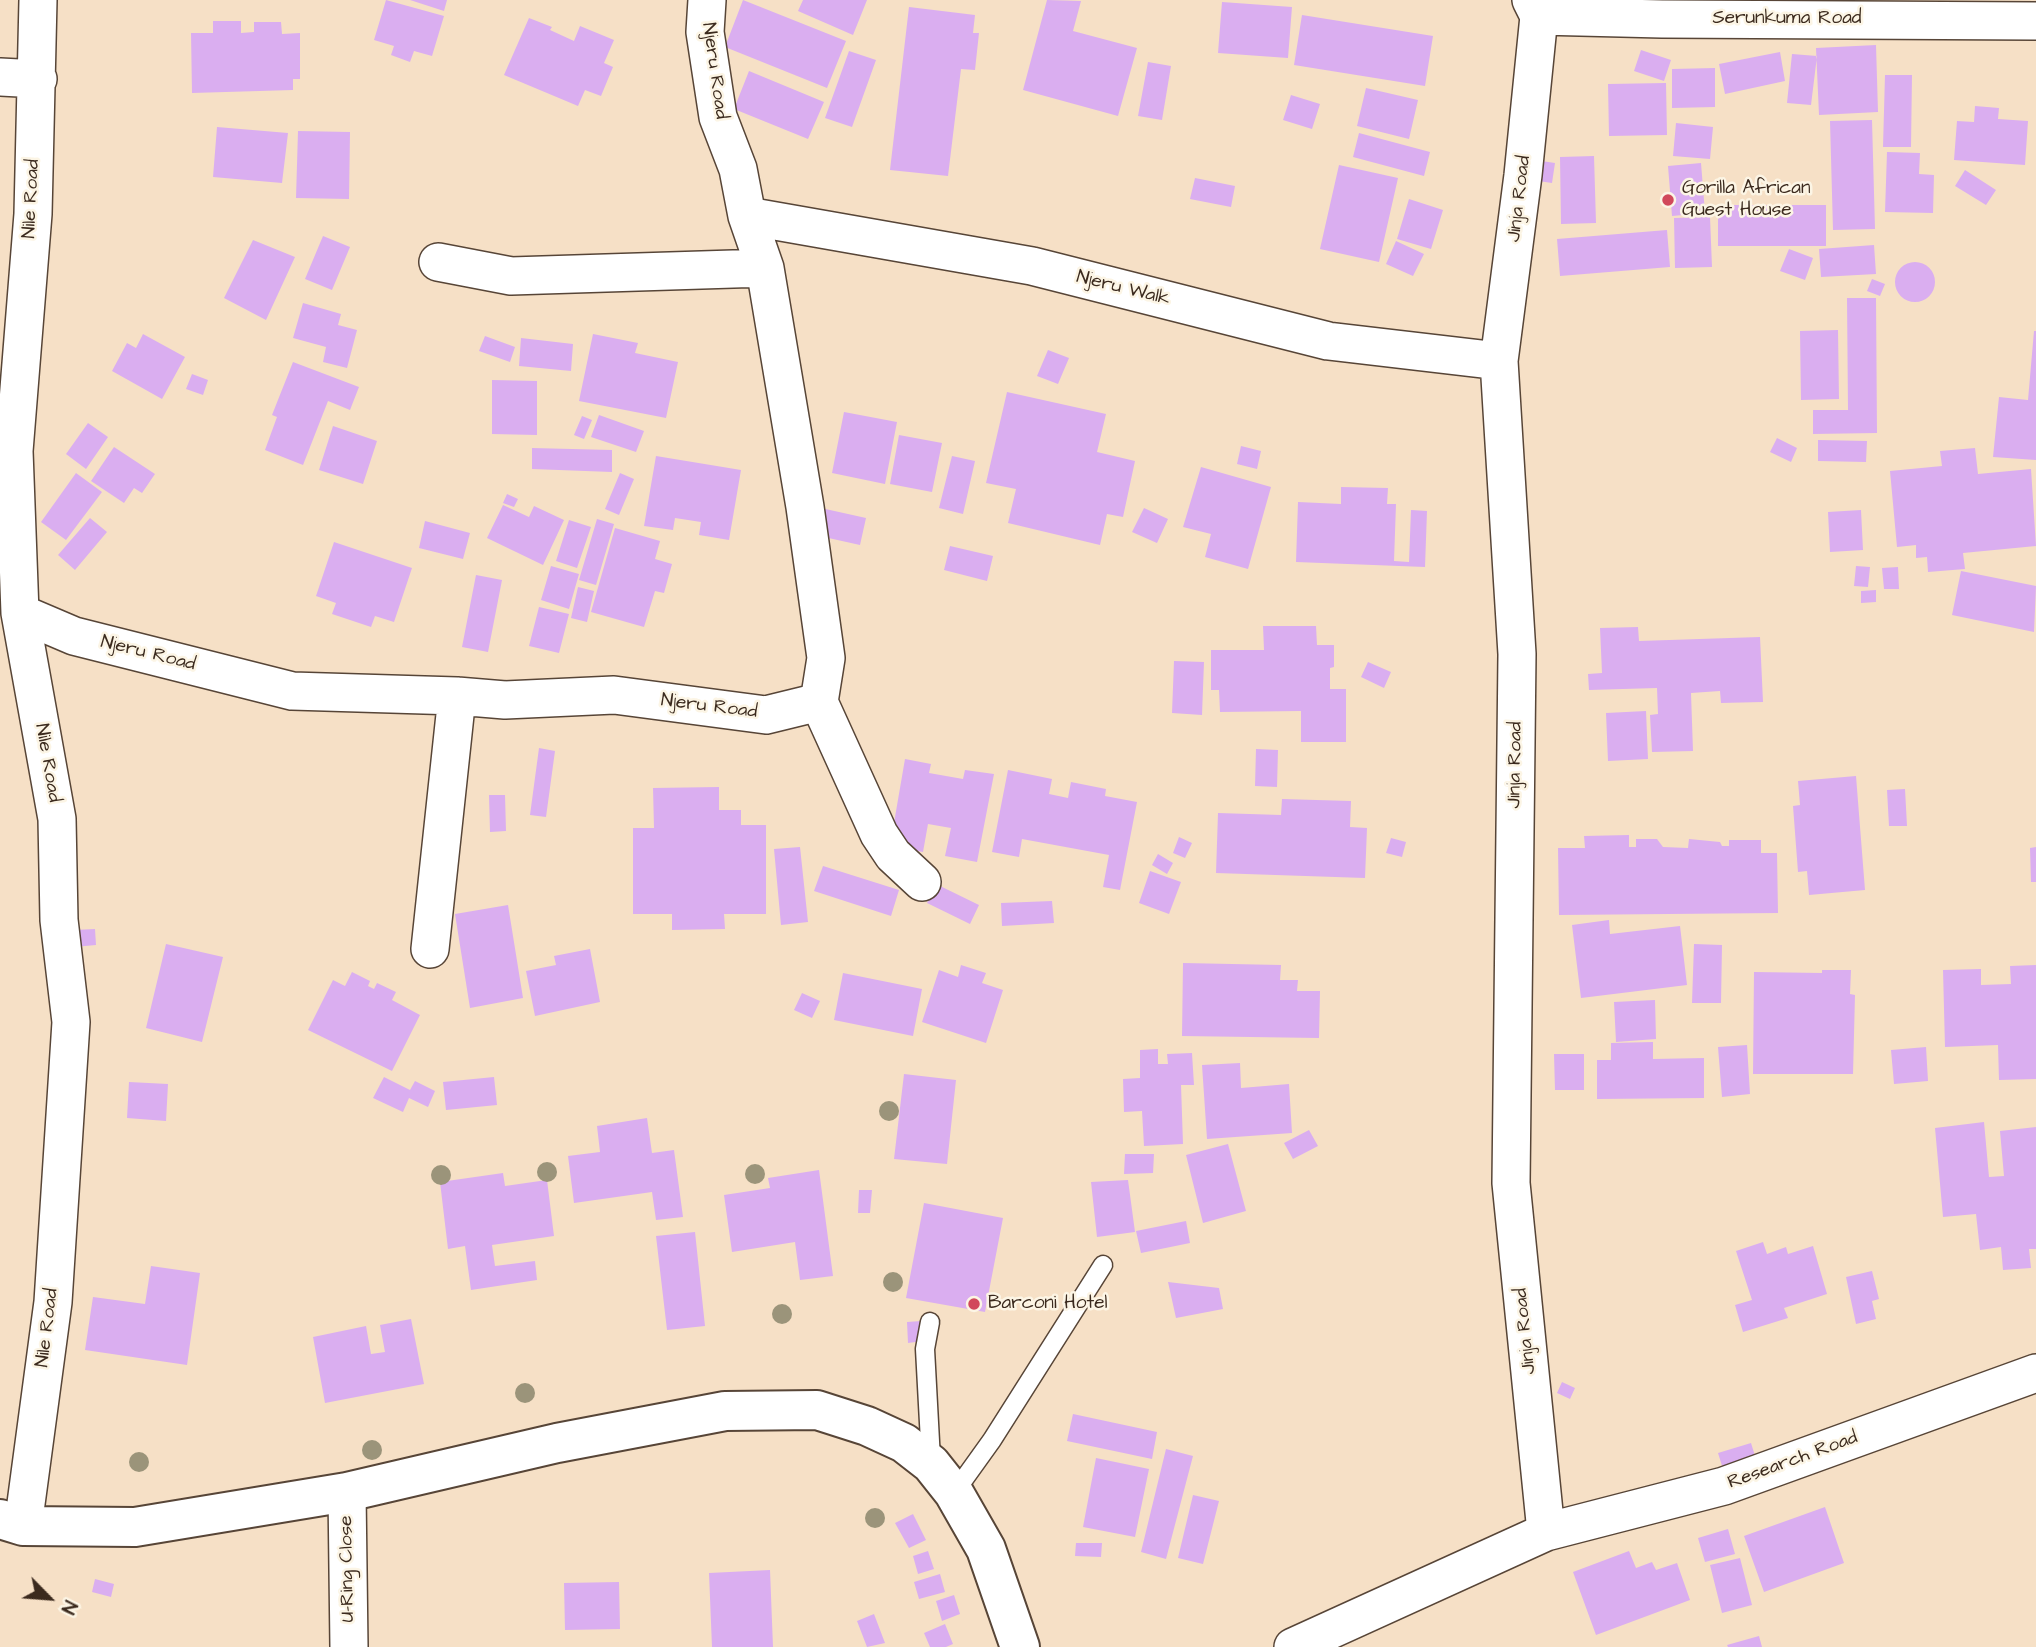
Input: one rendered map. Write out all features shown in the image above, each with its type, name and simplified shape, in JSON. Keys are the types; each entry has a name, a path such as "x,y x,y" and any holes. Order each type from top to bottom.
{"street":[{"name":"Nile Road","path":"11,1522 53,1302 71,1022 59,920 57,819 20,613 14,451 33,214 38,0"},
{"name":"Njeru Road","path":"20,613 74,636 292,691 505,700 614,695 766,715 819,702 825,658 805,507 765,268 747,216 738,169 718,117 705,32 707,0"},
{"name":"Serunkuma Road","path":"1535,8 1662,19 2036,21"},
{"name":"Jinja Road","path":"1535,8 1523,175 1499,361 1517,654 1511,1183 1546,1532"},
{"path":"0,77 38,79"},
{"name":"Njeru Walk","path":"747,216 1032,266 1328,341 1499,361"},
{"path":"438,262 511,276 765,268"},
{"path":"430,950 457,696"},
{"path":"819,702 879,834 893,855 922,882"},
{"name":"Research Road","path":"1293,1647 1546,1532 1724,1486 2036,1373"},
{"path":"11,1522 135,1527 347,1492 557,1443 725,1411 817,1410 867,1426 904,1443 943,1478 986,1549 1020,1647"},
{"name":"U-Ring Close","path":"347,1492 349,1647"}],"lane":[{"path":"930,1322 925,1349 943,1478 992,1440 1103,1265"}],"building":[{"path":"386,0 444,16 432,56 414,51 410,62 391,55 394,46 374,40"},
{"path":"410,0 447,0 444,11"},
{"path":"743,0 846,41 827,88 725,47"},
{"path":"803,0 867,0 853,35 798,11"},
{"path":"1047,0 1081,1 1073,31 1137,48 1118,116 1023,90"},
{"path":"1222,2 1292,7 1288,58 1218,53"},
{"path":"909,7 975,15 973,33 979,33 975,70 961,69 948,176 890,170"},
{"path":"1302,15 1433,36 1425,86 1294,65"},
{"path":"529,18 552,27 550,30 574,41 580,26 614,40 604,63 613,67 601,96 585,90 578,106 504,75"},
{"path":"213,21 241,21 241,33 254,32 254,22 281,22 282,34 300,33 300,79 293,79 293,90 192,93 191,33 213,33"},
{"path":"1876,45 1878,112 1819,115 1816,48"},
{"path":"1641,50 1671,60 1664,81 1634,71"},
{"path":"849,51 876,60 852,127 825,118"},
{"path":"1780,52 1785,81 1725,94 1719,64"},
{"path":"1792,54 1817,56 1811,105 1787,103"},
{"path":"1148,62 1171,66 1162,120 1138,116"},
{"path":"1715,68 1715,107 1672,108 1672,69"},
{"path":"749,71 824,102 808,139 734,109"},
{"path":"1885,75 1912,75 1911,147 1883,147"},
{"path":"1666,83 1667,135 1609,136 1608,84"},
{"path":"1366,88 1418,100 1409,139 1357,126"},
{"path":"1291,95 1320,104 1312,129 1283,120"},
{"path":"1975,106 1999,108 1998,119 2028,121 2025,165 1954,160 1957,121 1974,122"},
{"path":"1872,120 1875,229 1833,230 1830,121"},
{"path":"1676,123 1713,127 1710,159 1673,156"},
{"path":"217,127 288,133 282,183 213,177"},
{"path":"298,131 350,132 349,199 296,198"},
{"path":"1359,133 1430,152 1424,176 1353,157"},
{"path":"1887,152 1920,153 1919,174 1934,175 1933,213 1885,212"},
{"path":"1594,156 1596,223 1561,224 1560,157"},
{"path":"1528,159 1555,163 1552,183 1525,179"},
{"path":"1701,163 1705,213 1672,216 1668,166"},
{"path":"1339,165 1398,178 1379,262 1320,249"},
{"path":"1965,170 1996,190 1986,205 1955,186"},
{"path":"1195,178 1235,186 1231,207 1190,199"},
{"path":"1409,199 1443,210 1431,249 1397,239"},
{"path":"1718,205 1826,205 1826,246 1718,246"},
{"path":"1710,217 1712,267 1675,268 1674,218"},
{"path":"1667,230 1670,267 1560,276 1557,239"},
{"path":"323,236 350,247 332,290 305,279"},
{"path":"253,240 295,257 266,320 224,298"},
{"path":"1396,241 1424,254 1413,276 1386,264"},
{"path":"1874,245 1876,274 1821,277 1819,249"},
{"path":"1789,249 1813,258 1805,280 1780,271"},
{"path":"1915,262 1929,268 1935,282 1929,296 1915,302 1901,296 1895,282 1901,268"},
{"path":"1872,279 1885,284 1880,296 1867,291"},
{"path":"1847,298 1876,298 1877,433 1813,434 1813,410 1848,410"},
{"path":"303,303 341,314 338,325 357,330 347,368 323,362 326,347 293,338"},
{"path":"1838,330 1839,399 1801,400 1800,331"},
{"path":"2034,331 2036,460 1993,457 1999,397 2028,400"},
{"path":"143,334 185,357 162,399 112,371 127,343 136,348"},
{"path":"593,334 638,343 635,353 678,362 666,418 579,401"},
{"path":"485,336 515,347 510,362 479,351"},
{"path":"521,338 573,344 571,371 519,366"},
{"path":"1048,350 1069,358 1058,384 1037,376"},
{"path":"293,362 359,387 350,410 328,401 303,465 265,450 277,417 272,415"},
{"path":"192,374 208,380 203,395 186,389"},
{"path":"492,380 537,381 537,435 492,434"},
{"path":"1007,392 1106,414 1097,452 1135,461 1123,517 1107,514 1100,545 1008,523 1016,489 986,483"},
{"path":"844,412 897,422 885,484 832,473"},
{"path":"599,415 644,431 636,452 591,437"},
{"path":"582,416 592,420 584,439 574,435"},
{"path":"88,423 108,437 86,469 66,454"},
{"path":"333,426 377,441 363,484 319,470"},
{"path":"899,435 942,443 932,492 890,484"},
{"path":"1777,438 1797,448 1791,462 1770,452"},
{"path":"1818,440 1867,441 1866,462 1818,461"},
{"path":"1241,446 1261,451 1257,469 1237,464"},
{"path":"114,447 155,474 142,493 134,488 124,503 91,481"},
{"path":"532,448 612,450 612,472 532,469"},
{"path":"1975,448 1978,474 2031,469 2036,546 1963,553 1965,569 1928,572 1927,557 1916,558 1916,545 1897,547 1890,471 1942,466 1940,451"},
{"path":"656,456 741,470 729,540 699,535 701,522 675,518 673,530 644,526"},
{"path":"952,456 975,461 963,514 939,508"},
{"path":"1201,467 1271,487 1248,569 1205,557 1211,534 1183,527"},
{"path":"76,473 102,492 66,540 41,522"},
{"path":"620,473 634,479 619,515 605,509"},
{"path":"1341,487 1388,488 1387,504 1396,504 1394,561 1409,562 1411,510 1427,511 1425,567 1296,562 1298,502 1341,504"},
{"path":"507,494 518,499 514,507 503,503"},
{"path":"503,505 529,517 534,506 564,520 543,565 487,538"},
{"path":"821,508 866,518 860,545 815,535"},
{"path":"1144,508 1168,519 1157,543 1132,532"},
{"path":"1861,510 1863,550 1830,552 1828,512"},
{"path":"90,518 107,532 75,570 58,555"},
{"path":"597,519 614,524 596,585 579,580"},
{"path":"569,520 591,527 577,568 556,561"},
{"path":"425,521 470,533 463,559 419,548"},
{"path":"615,528 660,541 655,559 672,564 664,593 655,591 644,627 591,612"},
{"path":"334,542 412,568 394,622 375,616 371,627 332,614 336,603 316,596"},
{"path":"950,546 993,556 987,581 944,570"},
{"path":"551,566 579,574 569,609 541,600"},
{"path":"1856,566 1870,567 1868,587 1854,586"},
{"path":"1898,567 1899,589 1884,589 1882,568"},
{"path":"1961,571 2036,586 2034,632 1952,615"},
{"path":"476,575 502,580 488,652 462,647"},
{"path":"578,587 594,591 587,622 571,618"},
{"path":"1876,590 1876,602 1861,603 1861,591"},
{"path":"539,607 569,614 559,653 529,646"},
{"path":"1263,626 1316,626 1317,645 1334,645 1330,689 1346,689 1346,742 1301,742 1301,711 1220,712 1219,690 1211,690 1211,650 1264,650"},
{"path":"1638,627 1639,641 1760,637 1763,702 1721,703 1720,691 1691,693 1693,751 1652,752 1650,715 1658,714 1657,688 1589,690 1588,674 1602,673 1600,628"},
{"path":"1174,661 1204,662 1202,715 1172,713"},
{"path":"1368,662 1391,672 1384,688 1361,677"},
{"path":"1646,711 1648,759 1608,761 1606,713"},
{"path":"539,748 555,751 546,817 530,815"},
{"path":"1256,749 1278,750 1277,787 1255,786"},
{"path":"905,759 931,764 929,773 963,779 965,770 994,774 977,862 945,856 951,828 928,824 923,852 890,846"},
{"path":"1008,770 1052,779 1049,794 1068,798 1071,782 1106,789 1105,796 1137,802 1120,890 1103,887 1109,855 1022,839 1019,857 992,852"},
{"path":"1856,776 1865,890 1809,895 1807,871 1798,872 1793,806 1800,805 1798,781"},
{"path":"719,787 719,810 741,810 741,825 766,825 766,914 724,914 725,929 672,930 672,914 633,914 633,828 654,828 653,788"},
{"path":"1905,789 1907,826 1889,826 1887,790"},
{"path":"489,795 505,795 506,831 490,832"},
{"path":"1282,799 1351,801 1350,827 1367,828 1365,878 1216,873 1218,813 1281,815"},
{"path":"1629,835 1629,847 1636,847 1636,839 1657,839 1663,847 1688,848 1689,839 1720,842 1722,846 1729,846 1729,840 1761,840 1761,853 1777,853 1778,913 1559,915 1558,848 1585,848 1584,836"},
{"path":"1179,837 1192,843 1185,858 1173,853"},
{"path":"1391,838 1406,842 1402,857 1386,853"},
{"path":"800,847 808,922 781,925 774,849"},
{"path":"2036,847 2036,882 2031,882 2030,848"},
{"path":"1158,854 1173,863 1167,874 1152,865"},
{"path":"823,866 899,890 891,916 814,891"},
{"path":"1150,871 1181,882 1169,914 1139,903"},
{"path":"936,884 979,905 970,924 927,903"},
{"path":"1052,901 1054,923 1002,926 1001,903"},
{"path":"508,905 523,998 470,1008 455,914"},
{"path":"1609,920 1610,934 1680,926 1687,985 1581,998 1572,925"},
{"path":"95,929 96,945 74,947 73,930"},
{"path":"166,944 223,957 202,1042 146,1028"},
{"path":"1694,944 1722,945 1721,1003 1692,1003"},
{"path":"590,949 600,1002 535,1016 526,971 556,965 554,956"},
{"path":"1183,963 1281,965 1280,980 1298,980 1297,991 1320,991 1319,1038 1182,1036"},
{"path":"961,965 986,973 982,983 1003,990 986,1043 922,1022 939,970 958,977"},
{"path":"2036,965 2036,1079 1999,1080 1998,1045 1945,1047 1943,970 1981,969 1981,985 2011,984 2010,966"},
{"path":"1822,970 1851,970 1850,994 1855,995 1853,1074 1753,1074 1754,972 1822,973"},
{"path":"352,972 370,981 368,986 374,989 377,983 396,992 392,1000 420,1015 392,1071 308,1030 333,980 345,986"},
{"path":"843,973 922,989 913,1036 834,1020"},
{"path":"802,993 820,1001 812,1018 794,1010"},
{"path":"1655,1000 1656,1039 1616,1042 1614,1002"},
{"path":"1653,1042 1653,1059 1704,1058 1704,1098 1597,1099 1597,1060 1611,1060 1611,1043"},
{"path":"1747,1045 1750,1094 1722,1097 1718,1047"},
{"path":"1926,1047 1928,1081 1894,1084 1891,1050"},
{"path":"1158,1049 1158,1064 1168,1064 1167,1054 1192,1053 1194,1085 1181,1085 1183,1144 1144,1146 1142,1111 1124,1112 1123,1079 1140,1078 1140,1050"},
{"path":"1554,1054 1584,1054 1584,1090 1555,1090"},
{"path":"1240,1063 1241,1088 1289,1084 1292,1133 1207,1139 1202,1065"},
{"path":"904,1074 956,1080 947,1164 894,1159"},
{"path":"384,1077 410,1090 415,1081 435,1091 428,1107 409,1098 403,1112 373,1098"},
{"path":"494,1077 497,1105 446,1110 443,1082"},
{"path":"129,1082 168,1084 166,1121 127,1118"},
{"path":"647,1118 652,1153 674,1150 683,1217 656,1220 652,1192 574,1203 568,1156 600,1152 597,1126"},
{"path":"1984,1122 1989,1177 2004,1176 2000,1131 2036,1127 2036,1249 2029,1249 2031,1268 2003,1270 2001,1247 1980,1250 1976,1214 1943,1217 1935,1128"},
{"path":"1309,1130 1318,1146 1293,1159 1284,1143"},
{"path":"1228,1144 1246,1211 1203,1223 1186,1155"},
{"path":"1125,1154 1154,1154 1153,1173 1124,1174"},
{"path":"819,1170 833,1276 800,1280 795,1242 732,1252 724,1195 770,1188 768,1178"},
{"path":"503,1173 505,1186 547,1180 554,1236 492,1245 495,1266 535,1261 537,1280 471,1290 465,1246 448,1249 440,1182"},
{"path":"1128,1180 1135,1232 1097,1237 1091,1182"},
{"path":"859,1190 872,1190 870,1213 858,1213"},
{"path":"924,1203 1003,1218 985,1312 906,1298"},
{"path":"1186,1221 1190,1243 1141,1253 1136,1231"},
{"path":"695,1232 705,1326 667,1330 656,1236"},
{"path":"1763,1242 1767,1254 1786,1247 1788,1254 1813,1246 1827,1294 1784,1308 1788,1318 1743,1332 1735,1305 1752,1300 1736,1251"},
{"path":"151,1266 200,1273 187,1365 85,1350 93,1297 145,1304"},
{"path":"1872,1271 1879,1299 1872,1301 1876,1319 1856,1324 1846,1277"},
{"path":"1168,1282 1219,1288 1223,1309 1176,1318"},
{"path":"411,1319 424,1384 325,1403 313,1337 366,1326 371,1354 385,1352 380,1325"},
{"path":"921,1321 923,1341 908,1343 907,1322"},
{"path":"1562,1382 1575,1388 1570,1399 1557,1393"},
{"path":"1073,1414 1157,1432 1152,1459 1067,1441"},
{"path":"1751,1443 1756,1459 1723,1469 1718,1453"},
{"path":"1166,1449 1193,1456 1166,1559 1141,1552"},
{"path":"1096,1458 1149,1469 1135,1537 1083,1527"},
{"path":"1193,1495 1219,1501 1203,1564 1178,1558"},
{"path":"1825,1507 1844,1563 1764,1592 1744,1536"},
{"path":"913,1514 926,1540 909,1548 895,1523"},
{"path":"1728,1529 1735,1554 1705,1562 1698,1538"},
{"path":"1076,1543 1102,1543 1101,1557 1075,1556"},
{"path":"928,1551 934,1569 918,1574 913,1556"},
{"path":"1629,1551 1636,1568 1652,1562 1656,1570 1677,1563 1690,1600 1596,1635 1573,1572"},
{"path":"1740,1558 1752,1605 1722,1613 1710,1565"},
{"path":"770,1570 773,1647 712,1647 709,1573"},
{"path":"940,1574 945,1592 919,1599 914,1582"},
{"path":"95,1579 114,1584 111,1597 92,1592"},
{"path":"619,1582 620,1629 565,1630 564,1583"},
{"path":"954,1595 960,1614 942,1621 936,1601"},
{"path":"874,1614 885,1643 867,1647 857,1621"},
{"path":"945,1624 953,1644 930,1647 924,1633"},
{"path":"1759,1636 1762,1647 1727,1645"}],"place":[{"name":"Gorilla African Guest House","path":"1668,200"},
{"name":"Barconi Hotel","path":"974,1304"}]}
